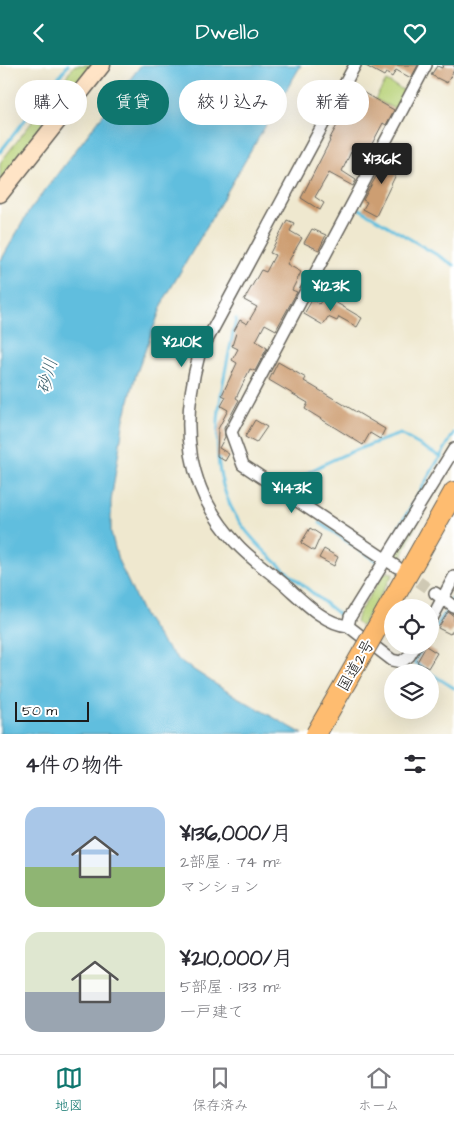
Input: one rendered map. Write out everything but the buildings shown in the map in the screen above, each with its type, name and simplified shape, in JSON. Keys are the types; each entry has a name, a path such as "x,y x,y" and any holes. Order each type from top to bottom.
{"highway":[{"path":"423,547 454,484"},
{"name":"国道2号","path":"401,599 423,547 454,493"},
{"name":"国道2号","path":"404,599 454,519"},
{"name":"国道2号","path":"316,734 384,630"},
{"name":"国道2号","path":"331,734 384,634"}],"street":[{"path":"0,194 102,65"},
{"path":"355,65 199,355 188,403 190,447 194,469 208,504 222,527 238,545 314,610 340,625 348,626 384,654"},
{"path":"397,567 243,465 231,432 426,65"},
{"path":"348,626 350,617 454,449"},
{"path":"439,611 447,601 454,577"},
{"path":"384,654 392,660 401,662 410,654"}],"green space":[{"path":"75,65 95,65 83,80 64,80"},
{"path":"386,81 407,92 397,110 375,99"},
{"path":"30,125 47,126 0,185 0,163"},
{"path":"426,501 399,564 395,561 394,554"},
{"path":"389,572 393,574 361,627 356,622 358,614 384,573"}],"water":[{"name":"砂川","path":"141,65 301,65 287,89 287,80 179,80 179,125 266,125 164,300 136,375 124,419 111,501 111,532 118,560 144,616 162,642 180,661 223,689 303,734 0,734 0,262 29,211 97,122 97,125 169,125 169,80 129,80"}],"waterway":[{"path":"0,152 68,65"},
{"path":"356,207 454,265"},
{"path":"236,319 220,401 217,429 222,483 232,508 257,544 344,619 345,617"},
{"path":"392,539 454,433"},
{"path":"286,489 296,480 324,464 400,434 441,457"},
{"path":"233,453 236,463 242,471"},
{"path":"320,523 379,563"},
{"path":"451,601 454,594"},
{"path":"439,622 449,607"},
{"path":"417,664 414,662 419,654"},
{"path":"439,679 454,688"}],"tunnel":[{"path":"405,572 435,593"}]}
